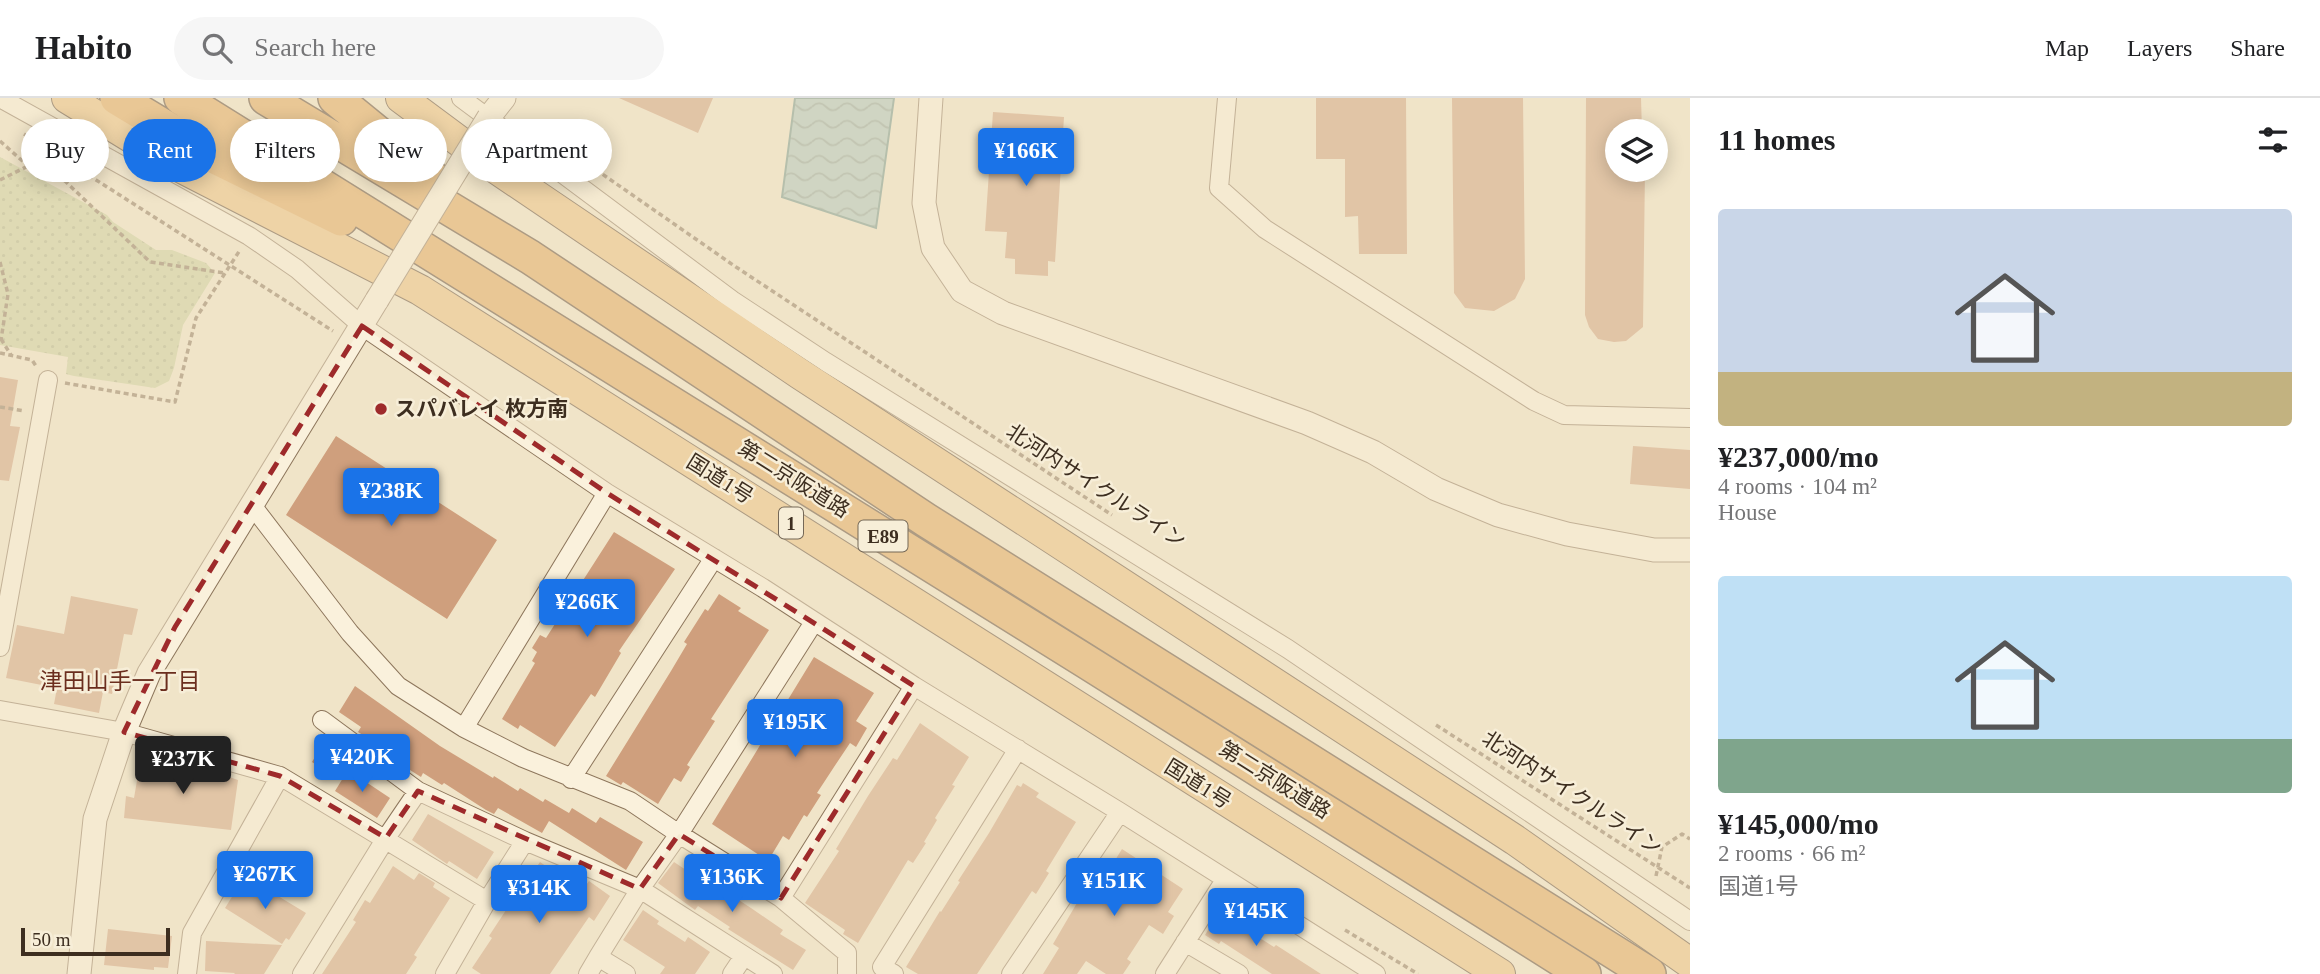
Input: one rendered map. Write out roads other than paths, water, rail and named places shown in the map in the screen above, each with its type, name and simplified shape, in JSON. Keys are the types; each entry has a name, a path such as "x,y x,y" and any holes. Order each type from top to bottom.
{"highway":[{"name":"国道1号","path":"67,98 178,166 420,290 1500,974"},
{"path":"117,98 213,156 534,316"},
{"name":"第二京阪道路","path":"181,98 1584,974"},
{"name":"第二京阪道路","path":"266,98 530,257 926,520 1649,974"},
{"path":"335,98 530,257"},
{"path":"401,98 494,167 800,374 1515,840 1690,963"}],"street":[{"path":"0,98 249,236 297,269 362,326 607,494 715,558 1376,974"},
{"path":"461,98 498,106 743,307 826,362 1288,649 1690,921"},
{"path":"931,98 924,202 933,248 962,291 1003,313 1307,423 1374,452 1436,489 1498,515 1579,537 1654,550 1690,550"},
{"path":"1227,98 1219,188 1265,229 1534,401 1564,415 1690,418"},
{"path":"79,974 95,819 124,732 149,673 498,106"},
{"path":"0,647 47,380"},
{"path":"464,728 607,494"},
{"path":"251,504 349,633 398,686 464,728 523,758 630,801 781,898 847,953 847,974"},
{"path":"571,779 715,558"},
{"path":"587,974 814,622"},
{"path":"781,898 915,686"},
{"path":"0,710 124,732 281,776 487,901"},
{"path":"322,720 418,792 640,889 773,974"},
{"path":"894,974 882,967 1018,749"},
{"path":"187,974 192,933 281,776"},
{"path":"302,974 386,838 418,792"},
{"path":"1011,974 1120,812"},
{"path":"445,974 525,841"},
{"path":"1165,974 1225,880"},
{"path":"1185,942 1239,974"},
{"path":"732,974 744,956"},
{"path":"598,957 626,974"}],"water":[{"path":"795,98 894,98 876,228 782,197"}],"place":[{"name":"スパバレイ 枚方南","path":"381,409"}],"district":[{"name":"津田山手一丁目","path":"120,681"}]}
